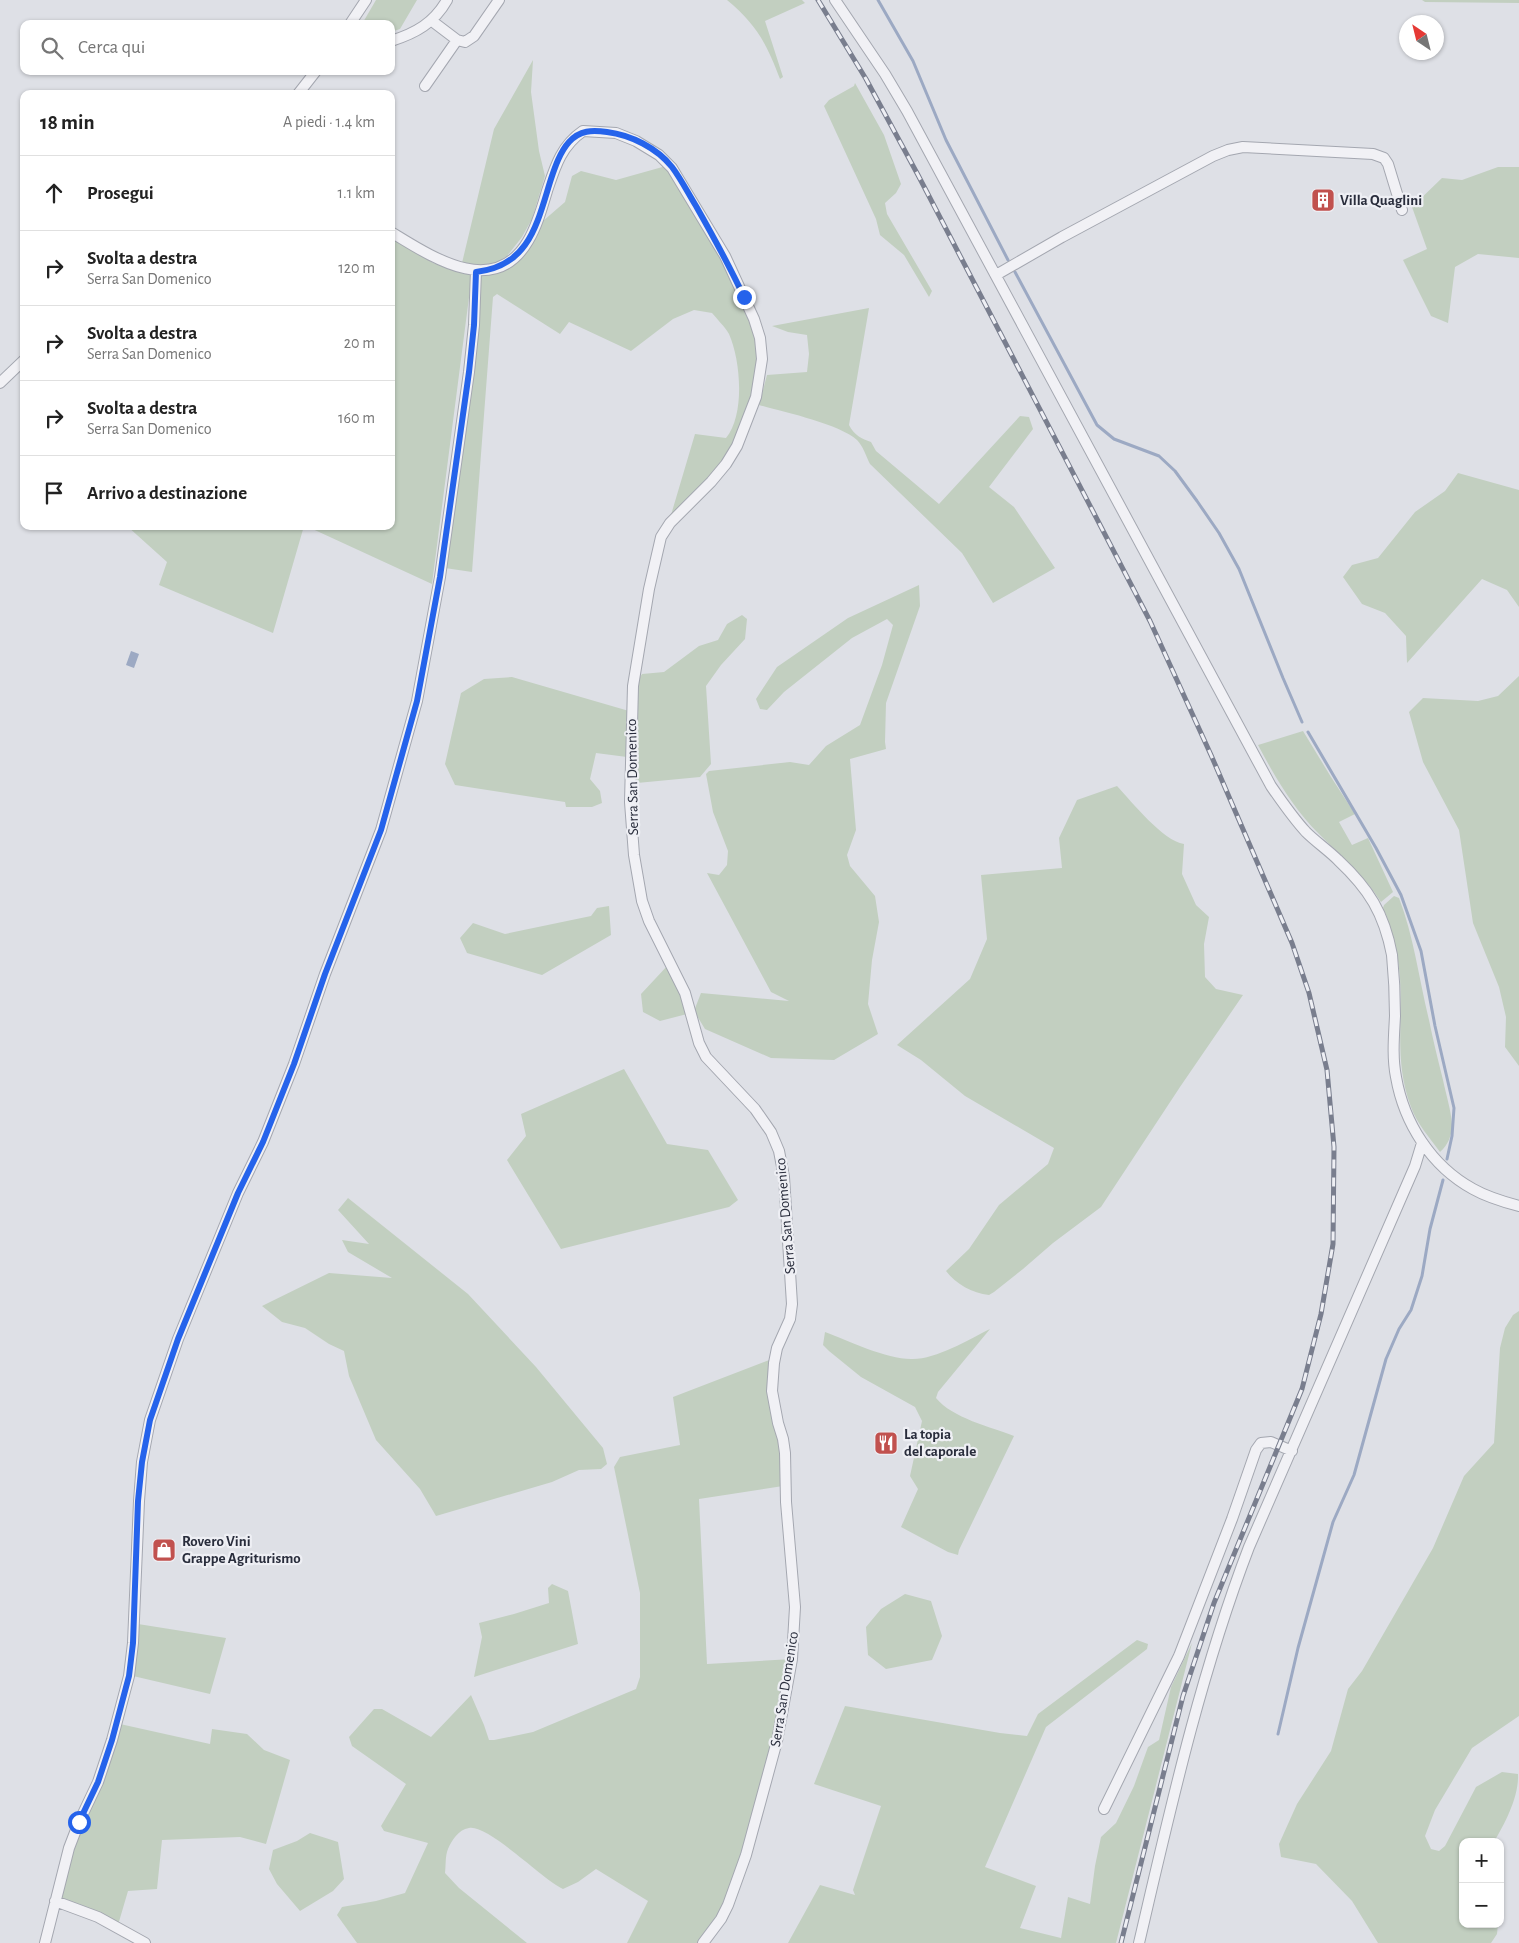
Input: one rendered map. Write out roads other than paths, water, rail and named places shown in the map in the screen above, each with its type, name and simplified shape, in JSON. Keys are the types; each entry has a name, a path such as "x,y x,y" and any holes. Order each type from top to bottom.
{"street":[{"path":"353,20 366,0"},
{"path":"395,39 414,32 432,21 447,0"},
{"path":"432,21 457,40 465,42 474,36 499,0"},
{"path":"835,0 885,74 907,111 1271,786 1290,813 1307,832 1357,879 1376,904 1388,936 1392,955 1395,1076 1405,1112 1422,1143 1444,1168 1473,1190 1519,1206"},
{"path":"425,86 457,40"},
{"path":"301,90 313,75"},
{"name":"Serra San Domenico","path":"476,272 504,265 520,253 537,223 556,165 568,143 583,131 616,133 651,149 672,168 725,256 754,319 760,338 761,367 756,397 737,446 726,464 711,482 670,524 661,537 649,589 632,686 630,802 634,855 642,901 649,921 685,993 699,1043 706,1057 755,1109 770,1132 779,1151 784,1178 792,1296 790,1319 781,1334 774,1363 772,1391 783,1439 795,1607 792,1659 777,1740 746,1855 722,1918 703,1943"},
{"path":"996,275 1062,237 1214,156 1228,150 1243,147 1374,154 1384,158 1388,164 1402,210"},
{"path":"45,1943 69,1848 98,1782 110,1748 129,1676 133,1643 138,1501 142,1462 150,1420 178,1339 238,1193 263,1142 294,1064 336,946 381,830 417,701 440,577 469,372 474,325 476,272 448,263 395,234"},
{"path":"0,383 20,364"},
{"path":"1139,1943 1164,1834 1216,1644 1245,1557 1411,1176 1422,1143"},
{"path":"1104,1809 1179,1656 1232,1519 1256,1450 1261,1443 1271,1442 1292,1451"},
{"path":"55,1901 98,1917 145,1943"}],"water":[{"path":"131,651 139,654 134,668 126,665"}],"waterway":[{"path":"878,0 913,61 946,140 1008,260"},
{"path":"1015,272 1097,425 1114,439 1159,456 1175,471 1219,533 1239,569 1302,722"},
{"path":"1308,732 1376,848 1401,895 1421,951 1435,1026 1454,1108 1452,1136 1447,1159"},
{"path":"1278,1734 1298,1648 1333,1522 1354,1475 1386,1359 1399,1329 1411,1310 1422,1276 1430,1229 1443,1180"}],"railway":[{"path":"818,0 866,79 918,175 1150,621 1211,755 1292,943 1309,993 1327,1070 1334,1147 1333,1244 1321,1314 1302,1389 1214,1603 1183,1696 1121,1943"}],"place":[{"name":"Villa Quaglini","path":"1323,200"},
{"name":"La topia del caporale","path":"886,1443"},
{"name":"Rovero Vini Grappe Agriturismo","path":"164,1550"}]}
